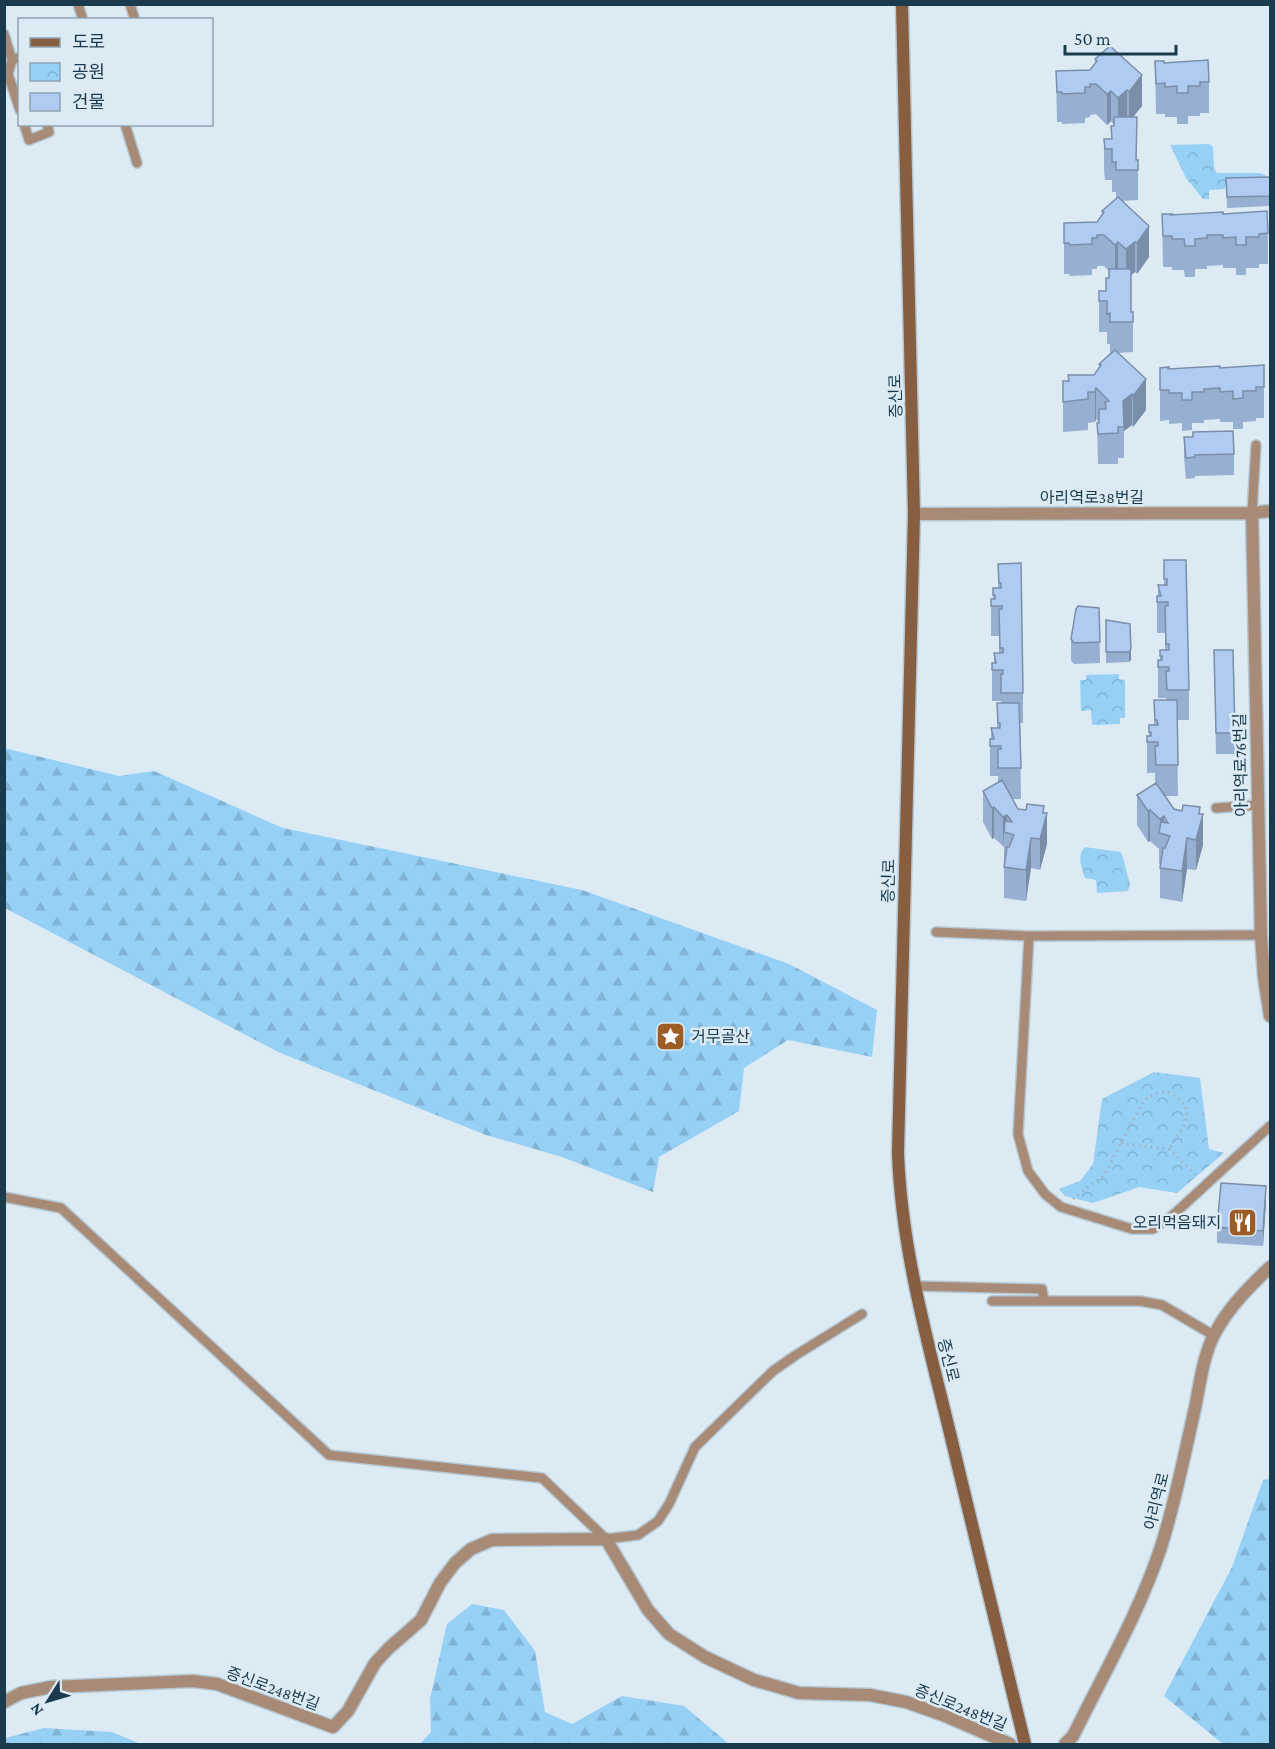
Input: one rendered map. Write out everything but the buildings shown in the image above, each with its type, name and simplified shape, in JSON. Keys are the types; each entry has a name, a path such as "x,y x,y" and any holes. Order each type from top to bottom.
{"street":[{"name":"증신로","path":"902,4 914,514 898,1152 899,1195 915,1286 1025,1744"},
{"name":"아리역로38번길","path":"914,514 1252,513 1270,511"},
{"name":"아리역로76번길","path":"1252,513 1261,935 1270,1016"},
{"name":"아리역로","path":"1065,1744 1073,1736 1142,1597 1159,1553 1172,1513 1213,1335 1228,1310 1270,1267"},
{"name":"증신로248번길","path":"4,1702 21,1693 51,1687 193,1681 217,1684 333,1727 348,1711 375,1663 421,1620 440,1583 455,1563 471,1549 492,1540 606,1539 648,1610 669,1634 705,1657 754,1680 800,1693 870,1695 906,1702 943,1715 1010,1744"}],"lane":[{"path":"4,34 16,59 9,74 18,103"},
{"path":"25,126 29,140 49,132 48,126"},
{"path":"126,126 137,163"},
{"path":"1252,513 1256,445"},
{"path":"1216,808 1257,806"},
{"path":"936,932 1029,936 1261,935"},
{"path":"1029,936 1018,1134 1028,1171 1045,1194 1061,1207 1132,1229 1153,1229 1173,1215 1270,1126"},
{"path":"4,1197 61,1208 329,1455 542,1478 606,1539 638,1535 658,1521 669,1504 695,1447 773,1371 796,1354 862,1314"},
{"path":"915,1286 1041,1289 1044,1301"},
{"path":"992,1301 1140,1301 1162,1305 1213,1335"}],"path":[{"path":"1061,1207 1104,1175 1143,1102 1150,1096 1164,1091 1185,1105 1188,1112 1187,1120 1170,1149"},
{"path":"1121,1143 1170,1149 1206,1185"}],"green space":[{"path":"1209,144 1213,147 1214,168 1217,173 1260,173 1265,175 1270,185 1209,190 1209,199 1203,199 1186,178 1170,145"},
{"path":"1119,674 1119,679 1125,680 1125,718 1120,718 1120,724 1092,725 1091,710 1081,711 1080,680 1086,680 1086,675"},
{"path":"4,748 119,776 154,771 283,828 582,890 789,964 877,1010 872,1057 788,1040 744,1068 739,1111 659,1157 653,1192 562,1157 486,1135 278,1052 5,908"},
{"path":"1085,847 1122,854 1130,884 1128,891 1097,893 1096,880 1085,878 1081,866 1080,858"},
{"path":"1154,1072 1200,1078 1209,1149 1224,1153 1177,1193 1139,1187 1093,1203 1065,1196 1059,1189 1080,1181 1093,1164 1102,1099"},
{"path":"1270,1479 1270,1744 1223,1744 1164,1696 1232,1567 1263,1480"},
{"path":"472,1604 504,1610 535,1651 545,1712 572,1724 622,1696 684,1706 729,1744 420,1744 431,1732 430,1699 447,1624"},
{"path":"44,1728 112,1732 141,1744 5,1744 5,1738"}],"place":[{"name":"거무골산","path":"670,1036"},
{"name":"오리먹음돼지","path":"1242,1222"}]}
